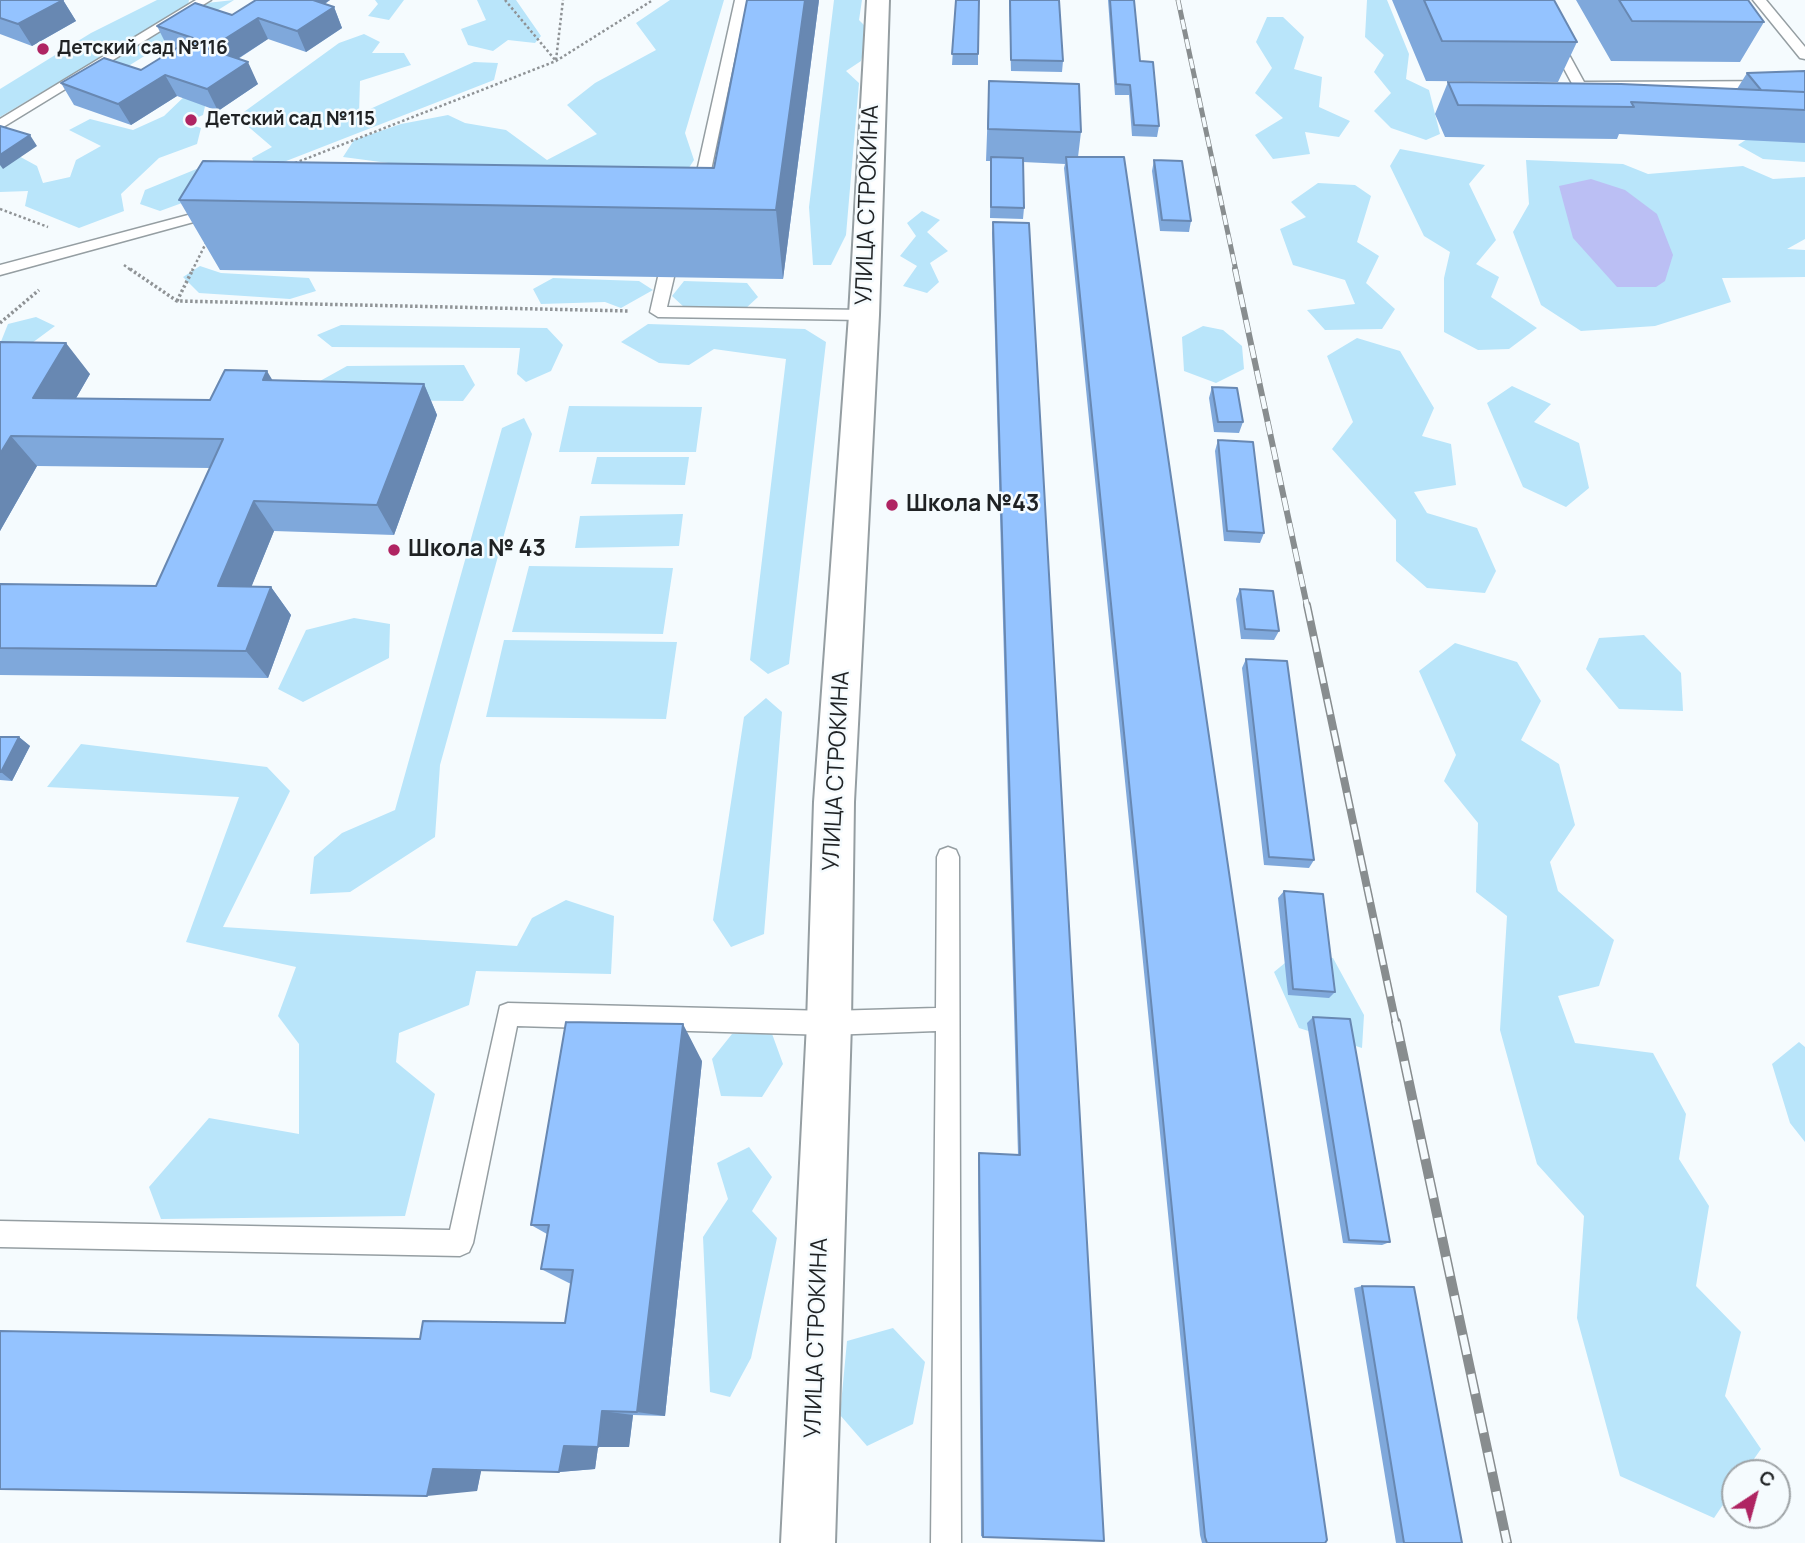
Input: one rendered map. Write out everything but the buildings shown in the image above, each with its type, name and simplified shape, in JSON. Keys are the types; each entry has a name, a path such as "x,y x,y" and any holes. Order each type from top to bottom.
{"street":[{"name":"УЛИЦА СТРОКИНА","path":"808,1543 829,1023 834,802 864,315 878,0"}],"lane":[{"path":"0,125 205,0"},
{"path":"695,214 741,0"},
{"path":"1534,0 1580,86 1805,85"},
{"path":"1759,0 1805,55"},
{"path":"0,270 244,204"},
{"path":"666,277 658,312 864,315"},
{"path":"946,1543 948,856"},
{"path":"0,1234 460,1242 508,1014 829,1023 948,1019"}],"path":[{"path":"505,0 556,61"},
{"path":"556,61 563,0"},
{"path":"289,165 556,61 653,0"},
{"path":"244,204 212,232 177,301 658,312"}],"shaded area":[{"path":"157,0 189,0 188,5 234,0 106,80 74,88 69,76 0,117 0,89 91,33"},
{"path":"375,0 404,0 389,20 368,16 378,4"},
{"path":"477,0 516,0 541,36 535,43 508,40 493,51 468,45 461,29 486,20"},
{"path":"670,0 724,0 685,133 694,160 668,200 343,157 354,140 401,124 448,115 465,123 506,130 547,160 597,134 567,105 595,83 656,50 636,23"},
{"path":"834,0 862,0 859,20 869,30 861,61 846,71 859,83 846,235 831,265 813,265 809,207"},
{"path":"1367,0 1387,0 1409,54 1406,79 1429,90 1440,134 1426,140 1391,128 1374,111 1391,93 1374,72 1384,55 1365,37"},
{"path":"1267,17 1283,17 1304,37 1294,69 1322,77 1319,107 1350,121 1339,137 1305,132 1310,154 1273,159 1255,135 1283,118 1255,93 1272,68 1256,42"},
{"path":"364,34 380,42 372,53 404,53 411,65 360,81 359,114 474,62 498,63 494,80 258,172 252,158 272,147 237,117 339,43"},
{"path":"188,93 208,93 203,115 185,123 201,128 197,144 159,158 121,194 124,211 79,228 25,206 28,191 0,192 0,156 15,154 37,166 43,183 70,177 76,160 101,146 69,130 90,119 133,130 164,116"},
{"path":"1753,135 1805,136 1805,162 1763,159 1738,145"},
{"path":"1400,149 1485,165 1469,184 1496,240 1476,264 1499,277 1491,297 1537,328 1509,349 1478,350 1444,332 1444,278 1450,252 1424,236 1390,166"},
{"path":"1526,160 1623,164 1648,174 1743,166 1773,179 1805,177 1805,239 1787,249 1805,250 1805,277 1722,278 1731,302 1655,326 1581,331 1541,305 1513,232 1529,204"},
{"path":"199,168 226,187 160,211 140,204 145,190"},
{"path":"1591,179 1625,190 1657,214 1673,255 1665,281 1656,287 1617,287 1573,238 1559,186"},
{"path":"1318,183 1355,185 1371,196 1357,242 1379,256 1366,283 1395,309 1382,329 1325,330 1307,310 1355,304 1345,280 1293,265 1280,229 1306,217 1291,202"},
{"path":"922,211 940,220 927,232 948,251 930,263 939,282 927,293 903,286 917,266 900,256 916,236 907,223"},
{"path":"200,266 221,273 309,278 316,291 290,299 199,293 183,277"},
{"path":"553,278 639,281 653,290 621,308 605,302 541,304 533,289"},
{"path":"684,281 747,283 758,297 744,310 685,308 672,296"},
{"path":"36,317 55,326 13,357 0,344 8,324"},
{"path":"648,324 805,329 826,342 789,664 768,674 750,660 786,359 714,349 689,365 659,363 621,342"},
{"path":"341,325 547,328 563,345 551,371 526,382 517,374 520,348 332,347 317,335"},
{"path":"1203,326 1223,330 1242,346 1244,369 1216,383 1184,371 1182,337"},
{"path":"1357,338 1400,351 1434,408 1422,436 1451,444 1456,485 1414,492 1427,513 1477,528 1496,571 1485,593 1427,588 1396,561 1396,520 1332,449 1353,422 1327,356"},
{"path":"464,365 475,385 463,401 325,400 302,391 347,366"},
{"path":"1512,386 1551,404 1534,422 1579,443 1589,488 1566,507 1523,487 1487,403"},
{"path":"569,406 702,407 696,452 559,452"},
{"path":"524,418 532,434 440,765 435,837 350,892 310,894 314,857 342,833 395,810 502,428"},
{"path":"597,457 689,457 685,485 591,484"},
{"path":"683,514 679,546 575,548 580,516"},
{"path":"529,566 673,568 663,634 512,632"},
{"path":"354,618 390,624 389,658 303,702 278,689 306,630"},
{"path":"1644,635 1681,673 1683,711 1619,709 1586,669 1599,638"},
{"path":"504,640 677,642 666,719 486,717"},
{"path":"1455,643 1517,662 1541,701 1521,740 1559,764 1575,825 1550,862 1558,891 1614,940 1599,986 1558,996 1575,1043 1653,1053 1686,1114 1679,1159 1709,1206 1696,1286 1741,1332 1725,1396 1761,1449 1754,1459 1721,1459 1721,1508 1714,1518 1620,1476 1577,1318 1584,1216 1537,1164 1500,1030 1507,916 1476,892 1478,823 1444,781 1456,755 1419,671"},
{"path":"766,698 782,712 764,934 731,947 713,920 744,717"},
{"path":"81,744 267,767 290,791 223,927 517,946 532,918 566,900 614,916 611,974 476,971 469,1005 399,1033 396,1062 435,1094 405,1216 161,1219 149,1187 209,1118 299,1134 299,1044 278,1016 296,967 186,942 239,797 47,787"},
{"path":"1297,953 1333,958 1364,1015 1362,1048 1299,1028 1274,972"},
{"path":"771,1031 783,1064 762,1097 721,1096 712,1059 732,1034"},
{"path":"1799,1042 1805,1047 1805,1142 1790,1123 1772,1064"},
{"path":"749,1147 772,1177 752,1211 777,1238 751,1358 730,1397 710,1392 703,1237 728,1199 717,1163"},
{"path":"893,1328 925,1362 913,1424 867,1446 840,1415 847,1341"}],"railway":[{"path":"1178,0 1236,271"},
{"path":"1235,269 1307,606"},
{"path":"1307,605 1396,1024"},
{"path":"1396,1022 1507,1543"}],"place":[{"name":"Детский сад №116","path":"43,49"},
{"name":"Детский сад №115","path":"191,120"},
{"name":"Школа №43","path":"892,505"},
{"name":"Школа № 43","path":"394,550"}]}
